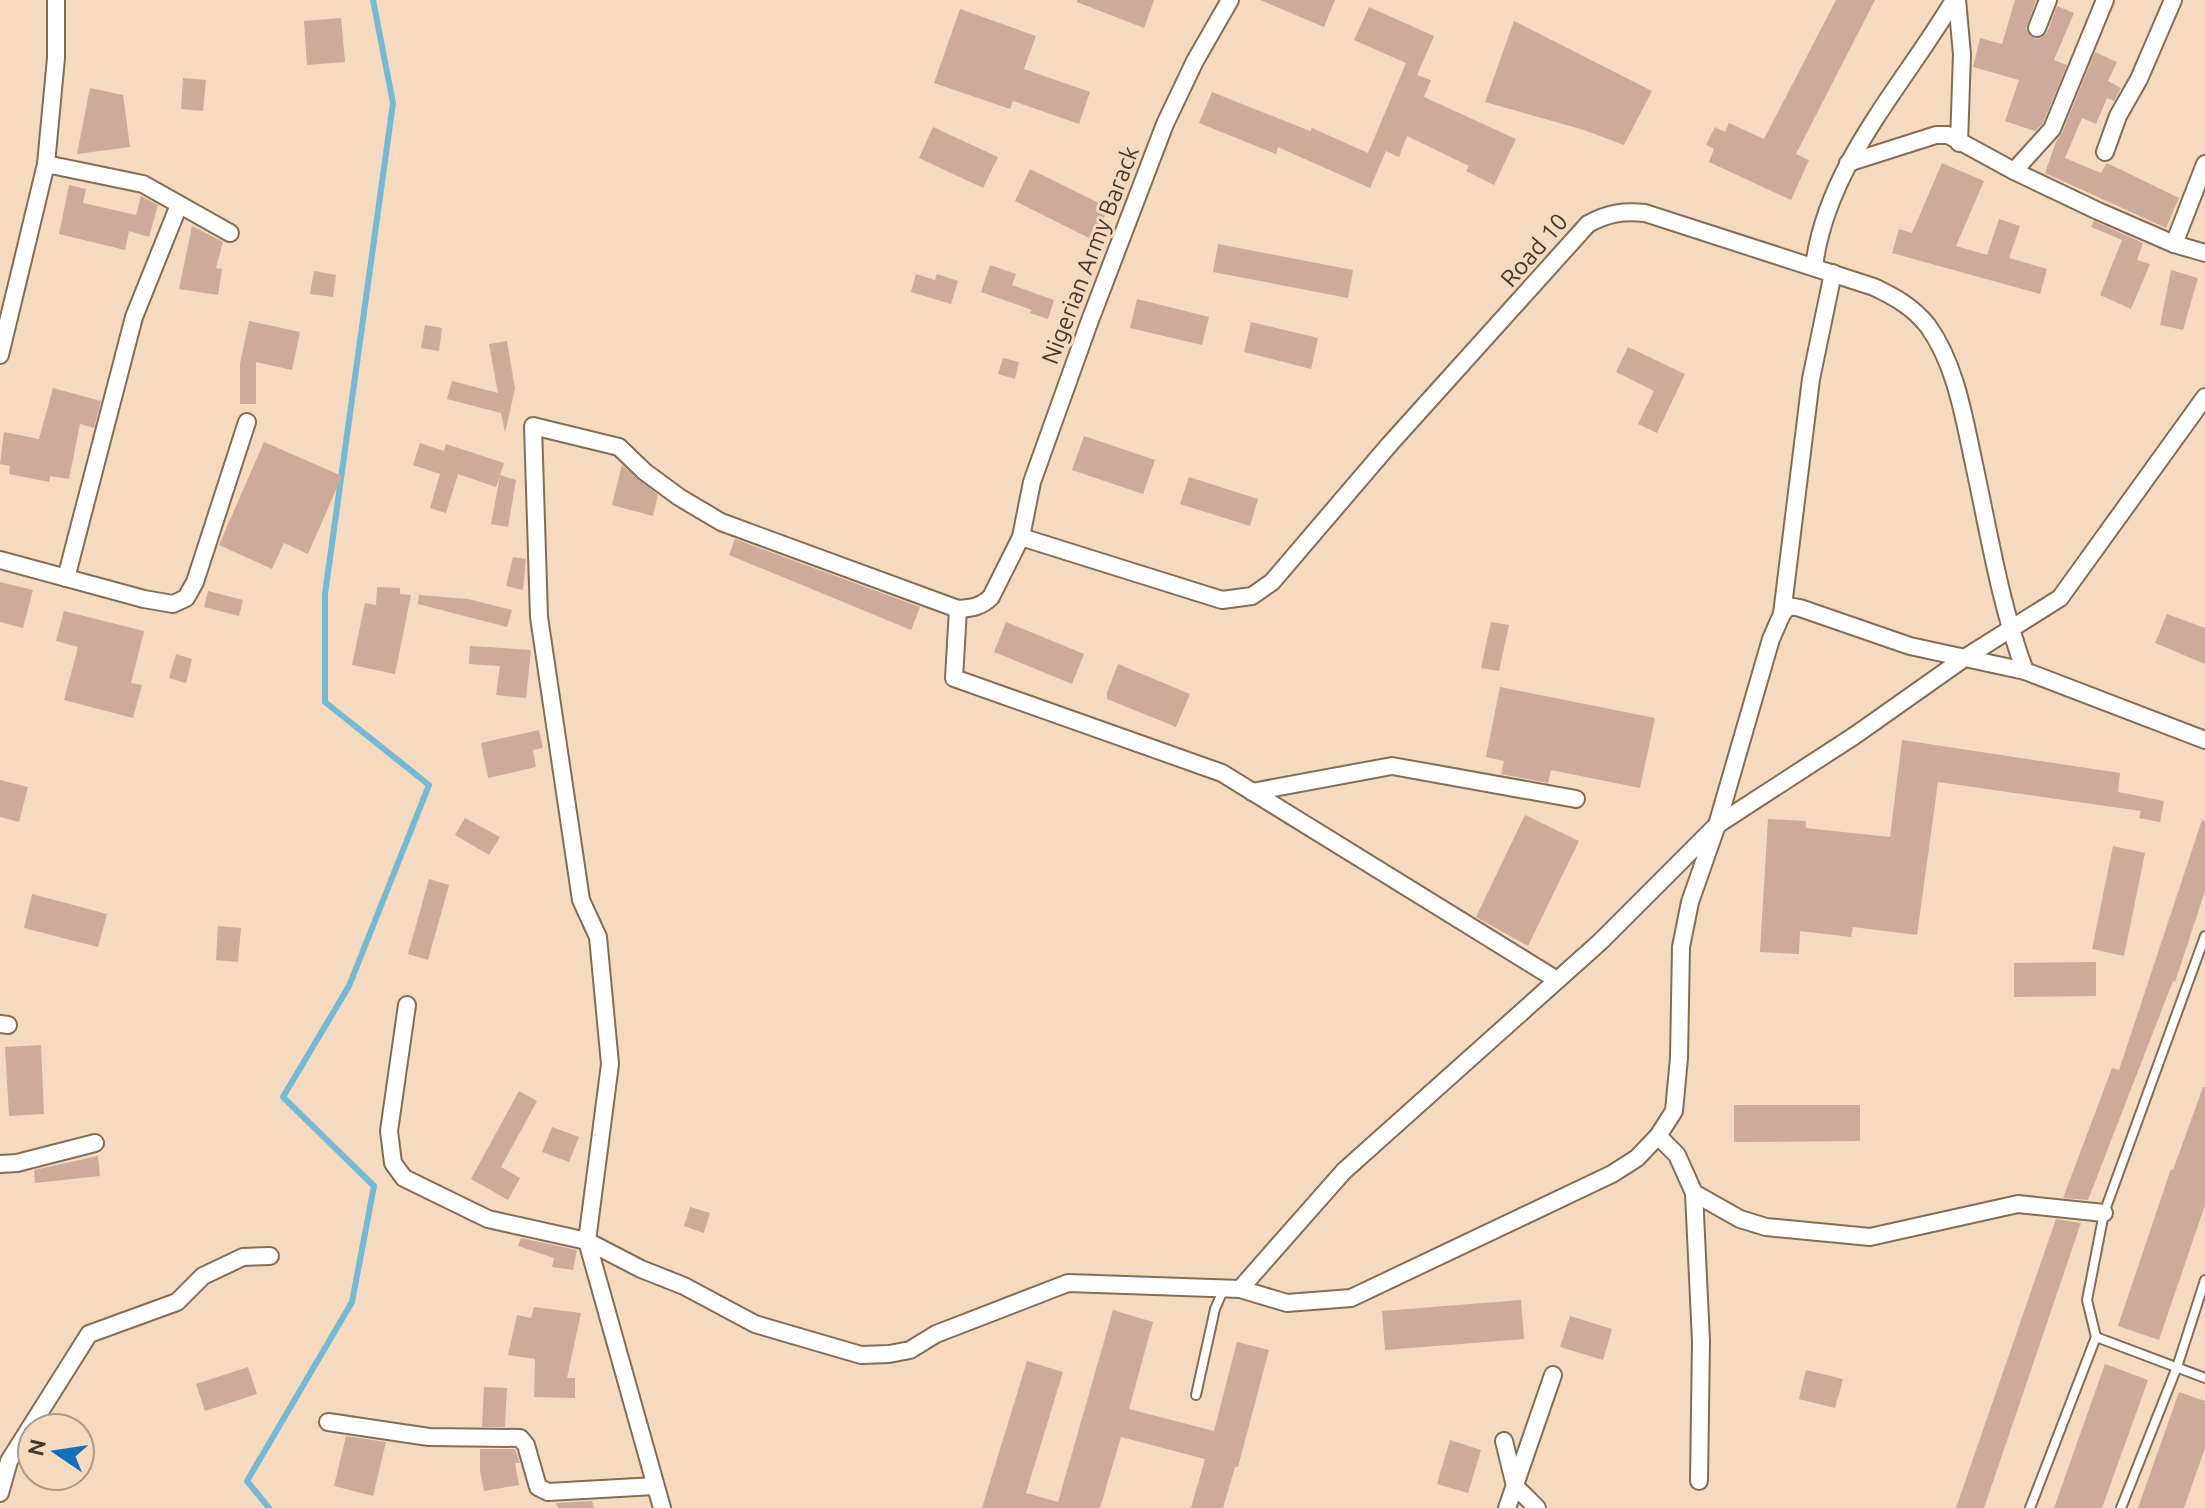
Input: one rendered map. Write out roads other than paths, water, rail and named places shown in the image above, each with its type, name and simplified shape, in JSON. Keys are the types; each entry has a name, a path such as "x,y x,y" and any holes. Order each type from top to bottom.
{"street":[{"path":"0,355 46,164 56,58 56,0"},
{"name":"Nigerian Army Barack","path":"958,609 973,608 991,597 1021,537 1032,482 1137,197 1171,111 1230,0"},
{"path":"1956,0 1962,54 1959,143"},
{"path":"1814,267 1818,235 1848,163 1956,0"},
{"path":"2037,28 2048,0"},
{"path":"2014,171 2052,129 2105,0"},
{"path":"2105,152 2118,116 2139,79 2173,0"},
{"path":"1848,163 1936,135 1948,135 2014,171 2174,244 2205,253"},
{"path":"46,164 143,184 230,233"},
{"path":"2174,244 2205,164"},
{"path":"66,578 134,317 179,205"},
{"name":"Road 10","path":"1021,537 1222,600 1252,596 1272,582 1389,445 1541,279 1577,235 1600,217 1621,211 1645,213 1833,273 1900,299 1928,326 1942,350 1965,420 2010,631 2025,671"},
{"path":"407,1005 389,1131 393,1163 404,1178 488,1219 587,1241 641,1269 684,1286 755,1324 861,1355 910,1350 936,1334 1068,1283 1232,1288 1287,1303 1351,1298 1612,1174 1637,1158 1658,1136 1674,1111 1679,1058 1681,947 1690,902 1717,825 1771,639 1782,614 1811,379 1833,273"},
{"path":"1232,1288 1344,1171 1600,942 1717,825 1854,736 1966,657 2060,598 2205,397"},
{"path":"0,560 173,604 186,598 195,582 247,422"},
{"path":"662,1508 587,1241 610,1064 598,937 581,900 539,617 533,426 619,447 645,472 679,497 721,522 958,609 954,678 1222,773 1557,980"},
{"path":"1782,614 1789,606 1800,608 1910,646 2025,671 2205,740"},
{"path":"1252,792 1392,766 1576,799"},
{"path":"1658,1136 1677,1155 1694,1193 1701,1341 1699,1481"},
{"path":"0,1164 17,1163 95,1143"},
{"path":"1694,1193 1740,1219 1766,1227 1870,1237 2018,1204 2104,1213"},
{"path":"0,1493 9,1461 89,1334 177,1302 203,1276 243,1257 270,1256"},
{"path":"1507,1508 1553,1375"},
{"path":"328,1422 429,1437 520,1438 526,1445 538,1487 548,1492 655,1486"},
{"path":"1504,1441 1515,1486 1537,1508"}],"lane":[{"path":"2030,1508 2096,1337 2087,1300 2104,1213 2205,936"},
{"path":"2195,965 2205,969"},
{"path":"2121,1508 2177,1367 2205,1280"},
{"path":"1196,1395 1215,1309 1232,1288"},
{"path":"2096,1337 2205,1378"}],"waterway":[{"path":"269,1508 247,1481 352,1302 374,1186 283,1097 349,986 429,785 325,702 325,594 393,103 373,0"}]}
